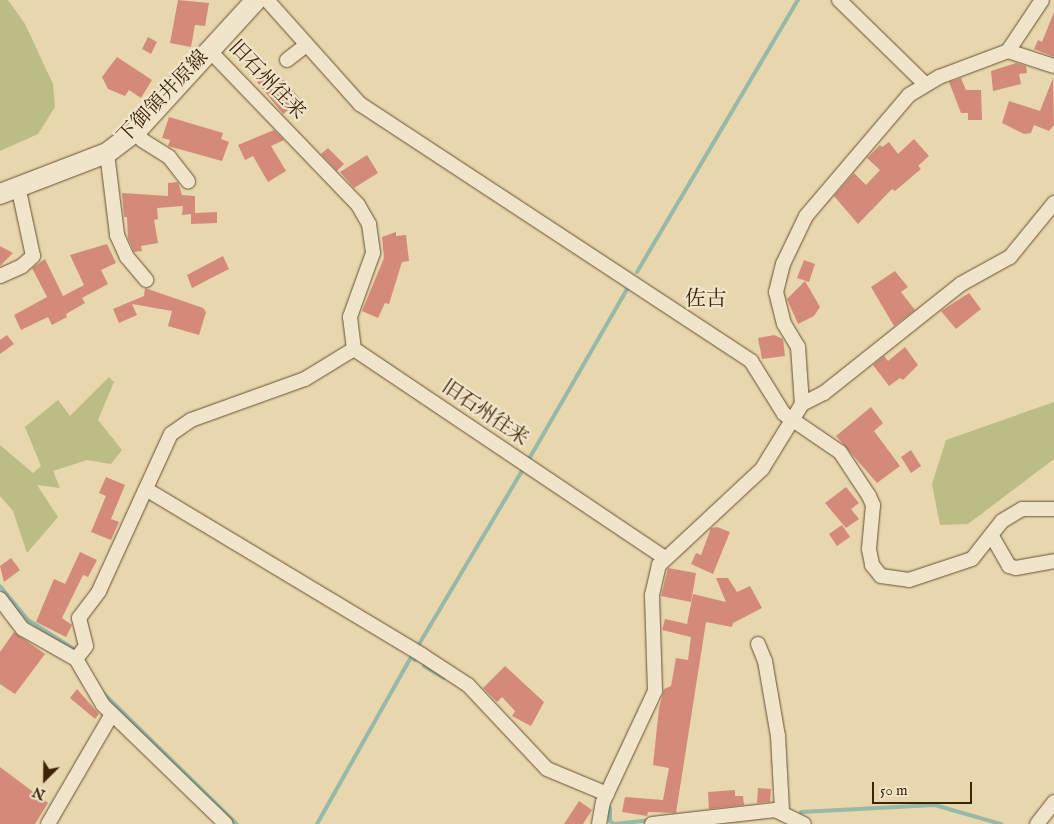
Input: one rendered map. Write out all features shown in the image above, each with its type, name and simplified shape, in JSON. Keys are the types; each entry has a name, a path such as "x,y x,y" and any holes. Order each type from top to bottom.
{"main road":[{"name":"下御領井原線","path":"0,194 107,153 137,130 210,50 248,3"}],"street":[{"path":"267,0 360,104 751,361 784,414 840,452 869,496 873,505 869,549 872,565 881,576 910,580 972,559 993,538 1002,521 1022,509 1054,508"},
{"path":"839,0 925,84"},
{"path":"802,404 798,346 777,305 776,292 783,264 806,216 888,116 925,84 1008,51 1042,0"},
{"path":"287,60 306,45"},
{"name":"旧石州往来","path":"210,50 358,206 369,224 374,253 350,317 354,349 664,557"},
{"path":"1008,51 1054,66"},
{"path":"137,130 142,140 169,157 188,181"},
{"path":"107,153 117,235 127,258 146,280"},
{"path":"0,276 22,266 33,256 18,186"},
{"path":"599,824 607,794 655,691 652,595 654,578 664,557 762,469 802,404 824,393 961,284 1010,257 1054,203"},
{"path":"80,656 86,646 79,618 99,591 165,443 180,425 306,380 354,349"},
{"path":"146,489 430,660 468,685 547,768 607,794"},
{"path":"993,538 1009,566 1016,568 1054,561"},
{"path":"0,599 23,629 80,656 90,687 112,714 226,824"},
{"path":"758,644 765,661 778,736 782,811"},
{"path":"48,824 112,714"},
{"path":"1037,824 1054,802"},
{"path":"652,824 711,821 782,811 804,824"}],"green space":[{"path":"0,0 8,0 25,24 53,84 55,107 38,134 0,151"},
{"path":"109,377 114,382 98,420 122,450 111,464 87,460 53,471 60,488 37,485 58,517 27,553 13,511 0,496 0,445 33,473 41,466 25,427 58,400 70,416"},
{"path":"1054,402 1054,459 968,524 940,525 932,484 946,440"}],"building":[{"path":"178,0 209,3 205,26 195,25 191,47 170,43"},
{"path":"1054,12 1054,57 1034,49 1038,40 1042,42"},
{"path":"148,37 157,42 151,54 142,49"},
{"path":"117,57 152,80 141,98 129,90 125,96 108,89 102,77"},
{"path":"1016,63 1026,66 1027,73 1019,74 1021,84 993,91 991,71"},
{"path":"274,69 301,100 283,114 257,82"},
{"path":"961,78 966,90 981,90 982,120 968,120 968,113 961,113 949,82"},
{"path":"1053,78 1054,125 1049,131 1034,125 1031,133 1024,134 1002,123 1009,101 1040,111"},
{"path":"169,117 223,133 221,139 229,142 222,161 168,146 170,140 162,138"},
{"path":"274,130 284,140 271,146 286,171 268,182 253,156 245,160 238,145"},
{"path":"914,139 929,156 918,166 921,169 895,191 892,189 858,224 834,196 854,173 866,185 880,170 867,158 880,145 882,147 889,142 898,154"},
{"path":"328,148 344,164 337,171 321,154"},
{"path":"367,155 378,173 354,188 340,172"},
{"path":"178,182 182,195 195,196 195,213 217,212 217,223 191,224 191,214 182,215 183,206 157,208 158,219 154,220 158,243 141,246 142,251 134,252 128,238 127,217 124,217 122,193 168,196 168,183"},
{"path":"396,232 396,236 406,235 409,261 402,262 389,304 385,303 378,318 362,311 384,258 382,237"},
{"path":"107,244 116,263 101,270 108,284 82,298 85,303 66,314 67,317 52,325 48,317 21,330 14,315 47,297 32,268 45,259 63,296 84,285 70,255"},
{"path":"0,246 13,253 0,266"},
{"path":"223,256 229,269 192,288 187,275"},
{"path":"804,260 815,264 809,282 797,278"},
{"path":"895,271 908,287 901,292 915,310 894,326 871,287"},
{"path":"805,281 820,307 814,316 798,324 787,299"},
{"path":"145,288 203,308 206,312 199,335 168,326 172,311 132,304 137,315 119,323 113,309 144,296"},
{"path":"969,293 981,309 956,329 941,311"},
{"path":"7,335 14,344 0,354 0,340"},
{"path":"774,335 783,339 785,356 762,359 758,338"},
{"path":"905,347 918,365 903,380 900,378 889,386 873,365 884,356 888,361"},
{"path":"871,407 883,423 874,431 900,466 877,483 836,436"},
{"path":"911,450 921,466 911,473 901,457"},
{"path":"106,477 125,485 111,519 119,522 111,540 91,532 106,496 99,493"},
{"path":"846,487 859,503 851,509 859,519 846,528 825,503"},
{"path":"842,525 850,537 837,546 829,534"},
{"path":"717,527 730,532 713,574 691,564 696,553 701,555 711,528"},
{"path":"80,552 97,560 88,577 83,575 62,618 72,625 66,637 36,622 54,579 65,584"},
{"path":"11,558 20,570 4,582 0,566"},
{"path":"668,568 696,573 691,602 661,596"},
{"path":"716,578 728,578 737,592 750,586 762,608 733,623 732,627 706,622 676,813 648,812 647,816 622,812 625,797 663,800 669,768 653,765 659,708 664,689 671,686 676,658 688,660 691,637 662,630 665,619 687,624 693,594 726,602"},
{"path":"14,632 45,654 15,694 0,684 0,652"},
{"path":"505,666 544,702 531,726 512,716 515,711 502,697 497,702 483,688"},
{"path":"77,689 99,714 95,719 70,698"},
{"path":"0,767 48,803 35,824 0,824"},
{"path":"758,788 771,789 770,802 757,803"},
{"path":"735,790 735,796 743,796 744,805 709,809 708,792"},
{"path":"579,801 592,810 583,824 564,824"}],"waterway":[{"path":"637,272 798,0"},
{"path":"529,459 629,286"},
{"path":"418,646 523,469"},
{"path":"0,586 28,620 77,651"},
{"path":"317,824 411,657 415,660"},
{"path":"424,666 444,678"},
{"path":"103,693 237,824"},
{"path":"801,812 935,805 1001,824"},
{"path":"610,808 610,821 614,824 652,820"}],"district":[{"name":"佐古","path":"706,300"}]}
